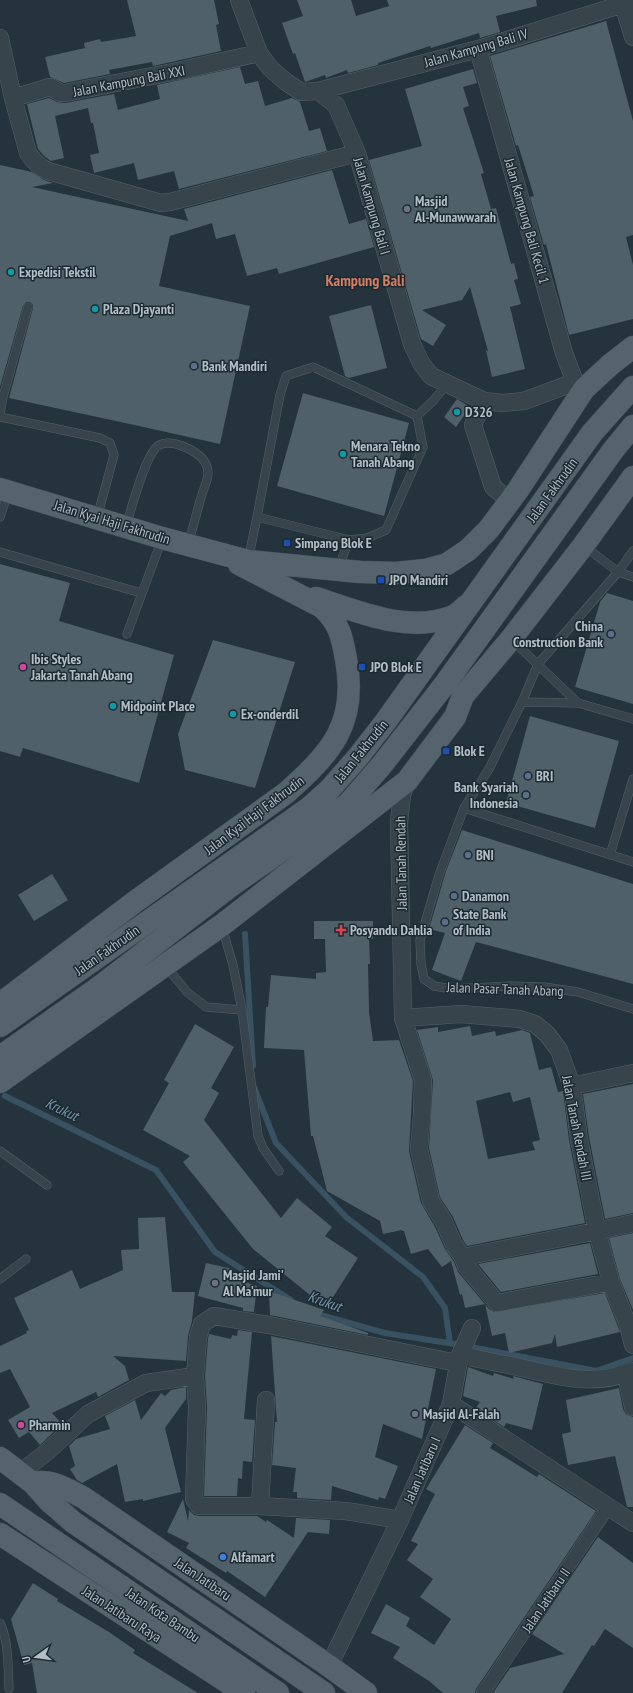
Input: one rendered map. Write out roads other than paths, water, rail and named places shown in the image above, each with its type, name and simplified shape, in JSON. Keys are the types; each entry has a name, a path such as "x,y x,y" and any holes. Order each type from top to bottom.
{"main road":[{"name":"Jalan Fakhrudin","path":"447,564 468,550 489,529 510,501 580,385 610,365 633,347"},
{"name":"Jalan Fakhrudin","path":"0,1026 257,845 308,808 329,790 358,757 386,721 592,434 633,387"},
{"name":"Jalan Fakhrudin","path":"0,1057 98,988 232,885 348,804 381,766 446,684 614,449 633,426"},
{"path":"348,804 401,760 449,705 462,696 512,639 584,546 633,477"},
{"name":"Jalan Kyai Haji Fakhrudin","path":"4,490 162,538 248,561 337,570 396,573 425,570 447,564"},
{"name":"Jalan Kyai Haji Fakhrudin","path":"2,999 286,793 308,774 340,732 348,709 350,686 344,645 339,629 332,617 322,607 258,575 224,555"},
{"path":"285,588 367,615 411,623 453,617 469,604"},
{"path":"0,1082 222,925 407,781 455,717 462,696"},
{"name":"Jalan Jatibaru","path":"0,1458 26,1478 49,1501 74,1522 324,1693"},
{"name":"Jalan Jatibaru","path":"26,1478 61,1485 84,1498 366,1693"},
{"name":"Jalan Kota Bambu","path":"0,1504 278,1693"},
{"name":"Jalan Jatibaru Raya","path":"0,1534 244,1693"}],"street":[{"name":"Jalan Kampung Bali I","path":"239,0 259,53 270,68 286,82 301,92 318,92 336,104 357,153 412,344 421,363 431,376 484,401 502,404 524,401 580,385"},
{"path":"628,2 633,37"},
{"name":"Jalan Kampung Bali IV","path":"318,92 478,49 628,2"},
{"path":"0,38 13,98 28,153 33,161 48,172 161,203 170,202 357,153"},
{"name":"Jalan Kampung Bali Kecil 1","path":"478,49 564,353 580,385"},
{"name":"Jalan Kampung Bali XXI","path":"13,98 50,87 61,93 65,93 178,72 259,53"},
{"path":"484,401 473,425 493,487 510,501"},
{"name":"Jalan Tanah Rendah","path":"407,781 402,795 399,822 403,1018 423,1080 419,1149 431,1201 444,1222 454,1245 463,1257 466,1266 497,1303 611,1282"},
{"name":"Jalan Tanah Rendah III","path":"403,1018 461,1014 520,1019 535,1024 547,1034 559,1050 572,1086 579,1139 597,1231 611,1282 628,1325 633,1345"},
{"path":"572,1086 633,1073"},
{"path":"463,1257 633,1223"},
{"path":"400,1520 346,1511 260,1506 200,1506 194,1499 197,1407 196,1376 198,1337 202,1324 214,1316 269,1325 463,1347 562,1377 582,1380 604,1379 630,1372 633,1407"},
{"name":"Jalan Jatibaru I","path":"329,1666 400,1520 451,1404 463,1347"},
{"path":"26,1478 48,1451 88,1414 146,1383 196,1376"},
{"path":"260,1506 266,1400"},
{"path":"451,1404 633,1523"},
{"name":"Jalan Jatibaru II","path":"483,1693 608,1507"}],"lane":[{"path":"28,307 3,397 0,416 100,438 110,443 114,455 97,518"},
{"path":"248,561 280,395 286,376 313,367 417,416"},
{"path":"417,416 433,401 447,384"},
{"path":"257,516 349,540 367,538 386,530 423,447 417,416"},
{"path":"125,527 151,454 157,446 166,442 187,448 197,454 205,462 208,474 188,545"},
{"path":"0,517 4,490"},
{"path":"127,634 162,538"},
{"path":"337,570 349,540"},
{"path":"584,546 618,572 633,577"},
{"path":"633,551 618,572 538,664 522,702 490,769 464,808 633,862"},
{"path":"0,552 141,593"},
{"path":"512,639 578,703"},
{"path":"522,702 578,703 633,719"},
{"path":"610,855 633,779"},
{"name":"Jalan Pasar Tanah Abang","path":"464,808 439,875 420,940 421,964 424,978 434,986 452,989 517,986 544,987 578,992 633,1009"},
{"path":"222,925 233,965 242,1010 258,1136 263,1148 279,1171"},
{"path":"165,964 187,992 206,1007 242,1010"},
{"path":"0,1151 47,1186"},
{"path":"0,1279 26,1259"},
{"path":"0,1623 4,1631 9,1689"}],"waterway":[{"path":"245,934 253,1066"},
{"path":"254,1087 276,1143 346,1217 423,1277 445,1308 450,1343"},
{"name":"Krukut","path":"5,1096 156,1170 215,1252 291,1300"},
{"name":"Krukut","path":"313,1313 385,1333 461,1345 596,1371 633,1358"}],"place":[{"name":"Masjid Al-Munawwarah","path":"407,209"},
{"name":"Expedisi Tekstil","path":"11,272"},
{"name":"Plaza Djayanti","path":"95,309"},
{"name":"Bank Mandiri","path":"194,366"},
{"name":"D326","path":"457,412"},
{"name":"Menara Tekno Tanah Abang","path":"343,454"},
{"name":"Simpang Blok E","path":"287,543"},
{"name":"JPO Mandiri","path":"381,580"},
{"name":"China Construction Bank","path":"611,634"},
{"name":"Ibis Styles Jakarta Tanah Abang","path":"23,667"},
{"name":"JPO Blok E","path":"362,667"},
{"name":"Midpoint Place","path":"113,706"},
{"name":"Ex-onderdil","path":"233,714"},
{"name":"Blok E","path":"446,751"},
{"name":"BRI","path":"528,776"},
{"name":"Bank Syariah Indonesia","path":"526,795"},
{"name":"BNI","path":"468,855"},
{"name":"Danamon","path":"454,896"},
{"name":"State Bank of India","path":"445,922"},
{"name":"Posyandu Dahlia","path":"341,930"},
{"name":"Masjid Jami' Al Ma'mur","path":"215,1283"},
{"name":"Masjid Al-Falah","path":"415,1414"},
{"name":"Pharmin","path":"21,1425"},
{"name":"Alfamart","path":"223,1557"}],"district":[{"name":"Kampung Bali","path":"365,280"}]}
